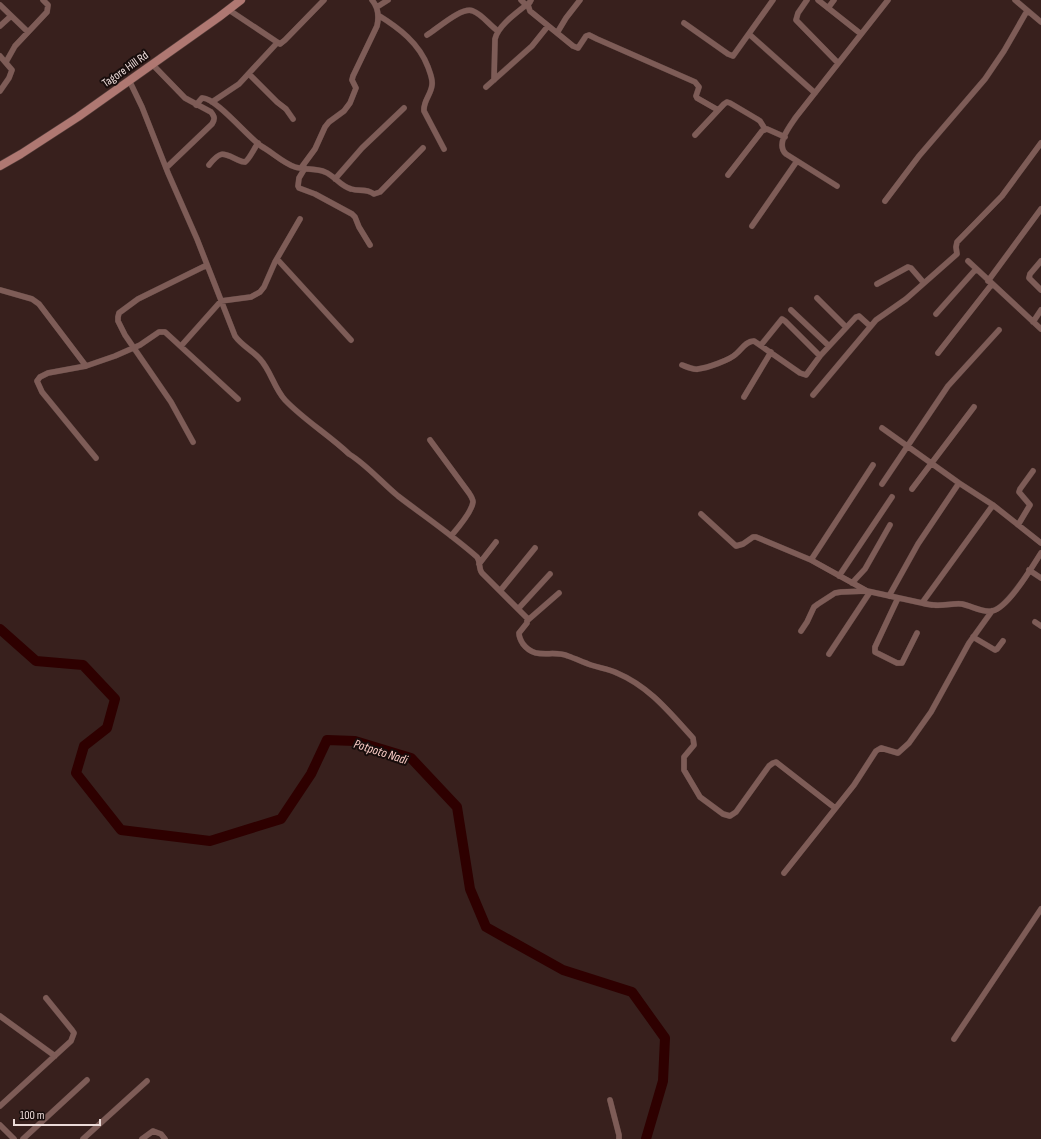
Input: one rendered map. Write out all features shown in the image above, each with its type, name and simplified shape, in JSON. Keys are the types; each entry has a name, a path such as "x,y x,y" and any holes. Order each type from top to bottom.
{"main road":[{"name":"Tagore Hill Rd","path":"1,165 78,117 241,0"}],"street":[{"path":"6,62 15,46 47,12 48,5 43,0"},
{"path":"212,102 234,88 277,43 280,44 285,40 324,0"},
{"path":"370,245 352,214 314,194 299,188 298,182 303,168 318,145 324,127 344,111 350,103 356,88 352,80 353,76 377,26 378,15 372,0"},
{"path":"376,7 388,0"},
{"path":"521,0 529,2"},
{"path":"557,33 580,0"},
{"path":"684,23 731,56 735,54 773,0"},
{"path":"808,0 798,13 796,20 838,63"},
{"path":"818,0 861,34"},
{"path":"828,8 834,0"},
{"path":"837,186 786,154 781,146 796,117 888,0"},
{"path":"1015,0 1041,22"},
{"path":"529,2 528,8 530,11 576,47 578,48 584,38 589,35 695,82 699,86 696,96 697,98 718,110"},
{"path":"494,80 495,39 498,31 529,2"},
{"path":"0,5 28,32"},
{"path":"229,10 277,43"},
{"path":"427,35 459,13 468,10 472,10 478,14 498,31"},
{"path":"885,201 919,156 985,79 1004,51 1027,11"},
{"path":"378,15 406,34 417,47 427,63 433,84 424,107 424,111 444,149"},
{"path":"0,26 11,16"},
{"path":"486,87 532,46 548,26"},
{"path":"748,34 815,93"},
{"path":"0,56 12,70 9,78 0,91"},
{"path":"152,64 181,94 196,105 211,112 214,116 212,124 202,132 167,170"},
{"path":"249,74 289,112 293,120"},
{"path":"129,80 198,239 235,336 242,345 259,357 266,366 275,387 287,402 349,454 358,459 398,496 477,557 479,559 480,570 482,573 528,620"},
{"path":"196,105 202,98 209,99 258,143 289,165 326,172 350,189 367,190 374,194 377,194 423,148"},
{"path":"695,135 727,102 760,121 765,129 785,137"},
{"path":"335,179 362,148 404,108"},
{"path":"728,175 759,133 765,129"},
{"path":"209,165 219,154 226,154 245,162 258,143"},
{"path":"813,395 876,320 906,299 957,254 957,242 1002,196 1041,143"},
{"path":"752,226 797,161"},
{"path":"938,353 1041,209"},
{"path":"181,346 221,301 251,297 260,292 268,280 277,259 300,219"},
{"path":"277,259 351,340"},
{"path":"968,261 1041,329"},
{"path":"1041,261 1029,277 1030,280 1041,290"},
{"path":"193,442 171,402 133,348 118,321 119,313 150,293 207,265"},
{"path":"877,284 908,267 911,268 924,283"},
{"path":"936,314 976,269"},
{"path":"0,290 32,299 39,304 86,366"},
{"path":"817,298 846,328"},
{"path":"791,310 829,346"},
{"path":"1033,322 1041,310"},
{"path":"682,365 698,369 730,358 750,341 757,342 804,375 808,373 820,356 858,316 870,326"},
{"path":"761,345 782,319 786,321 820,356"},
{"path":"882,484 953,378 999,330"},
{"path":"96,458 42,392 37,381 40,377 48,373 86,366 133,348 161,331 168,333 238,399"},
{"path":"744,397 771,352"},
{"path":"912,489 974,408"},
{"path":"882,428 931,464 992,505 1041,543"},
{"path":"430,440 469,493 473,503 470,510 451,536"},
{"path":"811,560 873,465"},
{"path":"1018,525 1030,505 1019,492 1033,471"},
{"path":"889,596 918,544 959,483"},
{"path":"840,576 892,497"},
{"path":"922,603 992,505"},
{"path":"701,514 736,546 743,544 753,537 790,550 868,591 935,605 963,604 986,611 996,610 1006,603 1041,553"},
{"path":"852,583 865,569 890,524"},
{"path":"479,564 496,542"},
{"path":"500,591 536,548"},
{"path":"1029,570 1041,578"},
{"path":"518,609 550,574"},
{"path":"800,630 807,622 814,607 828,597 840,592 868,591"},
{"path":"829,654 868,591"},
{"path":"559,593 528,620 520,630 519,636 527,649 538,654 563,654 590,665 616,672 651,692 693,738 694,745 684,757 684,770 700,797 723,814 730,816 736,812 769,766 776,762 835,808"},
{"path":"898,598 875,648 875,652 897,663 902,663 917,633"},
{"path":"784,873 854,785 876,751 881,748 895,753 900,752 909,743 931,712 973,637 992,611"},
{"path":"1035,622 1041,626"},
{"path":"973,637 995,650 997,650 1003,640"},
{"path":"954,1039 1041,909"},
{"path":"0,1106 71,1042 74,1033 46,998"},
{"path":"0,1016 55,1056"},
{"path":"23,1139 87,1080"},
{"path":"82,1139 147,1081"},
{"path":"610,1100 619,1139"},
{"path":"0,1125 14,1139"},
{"path":"142,1139 153,1131 161,1134 165,1139"}],"waterway":[{"name":"Potpoto Nadi","path":"0,629 36,661 83,665 115,699 107,728 84,746 76,773 121,830 210,841 281,819 311,774 327,740 355,741 411,758 457,807 470,889 486,927 563,970 632,992 665,1038 663,1081 646,1139"}]}
